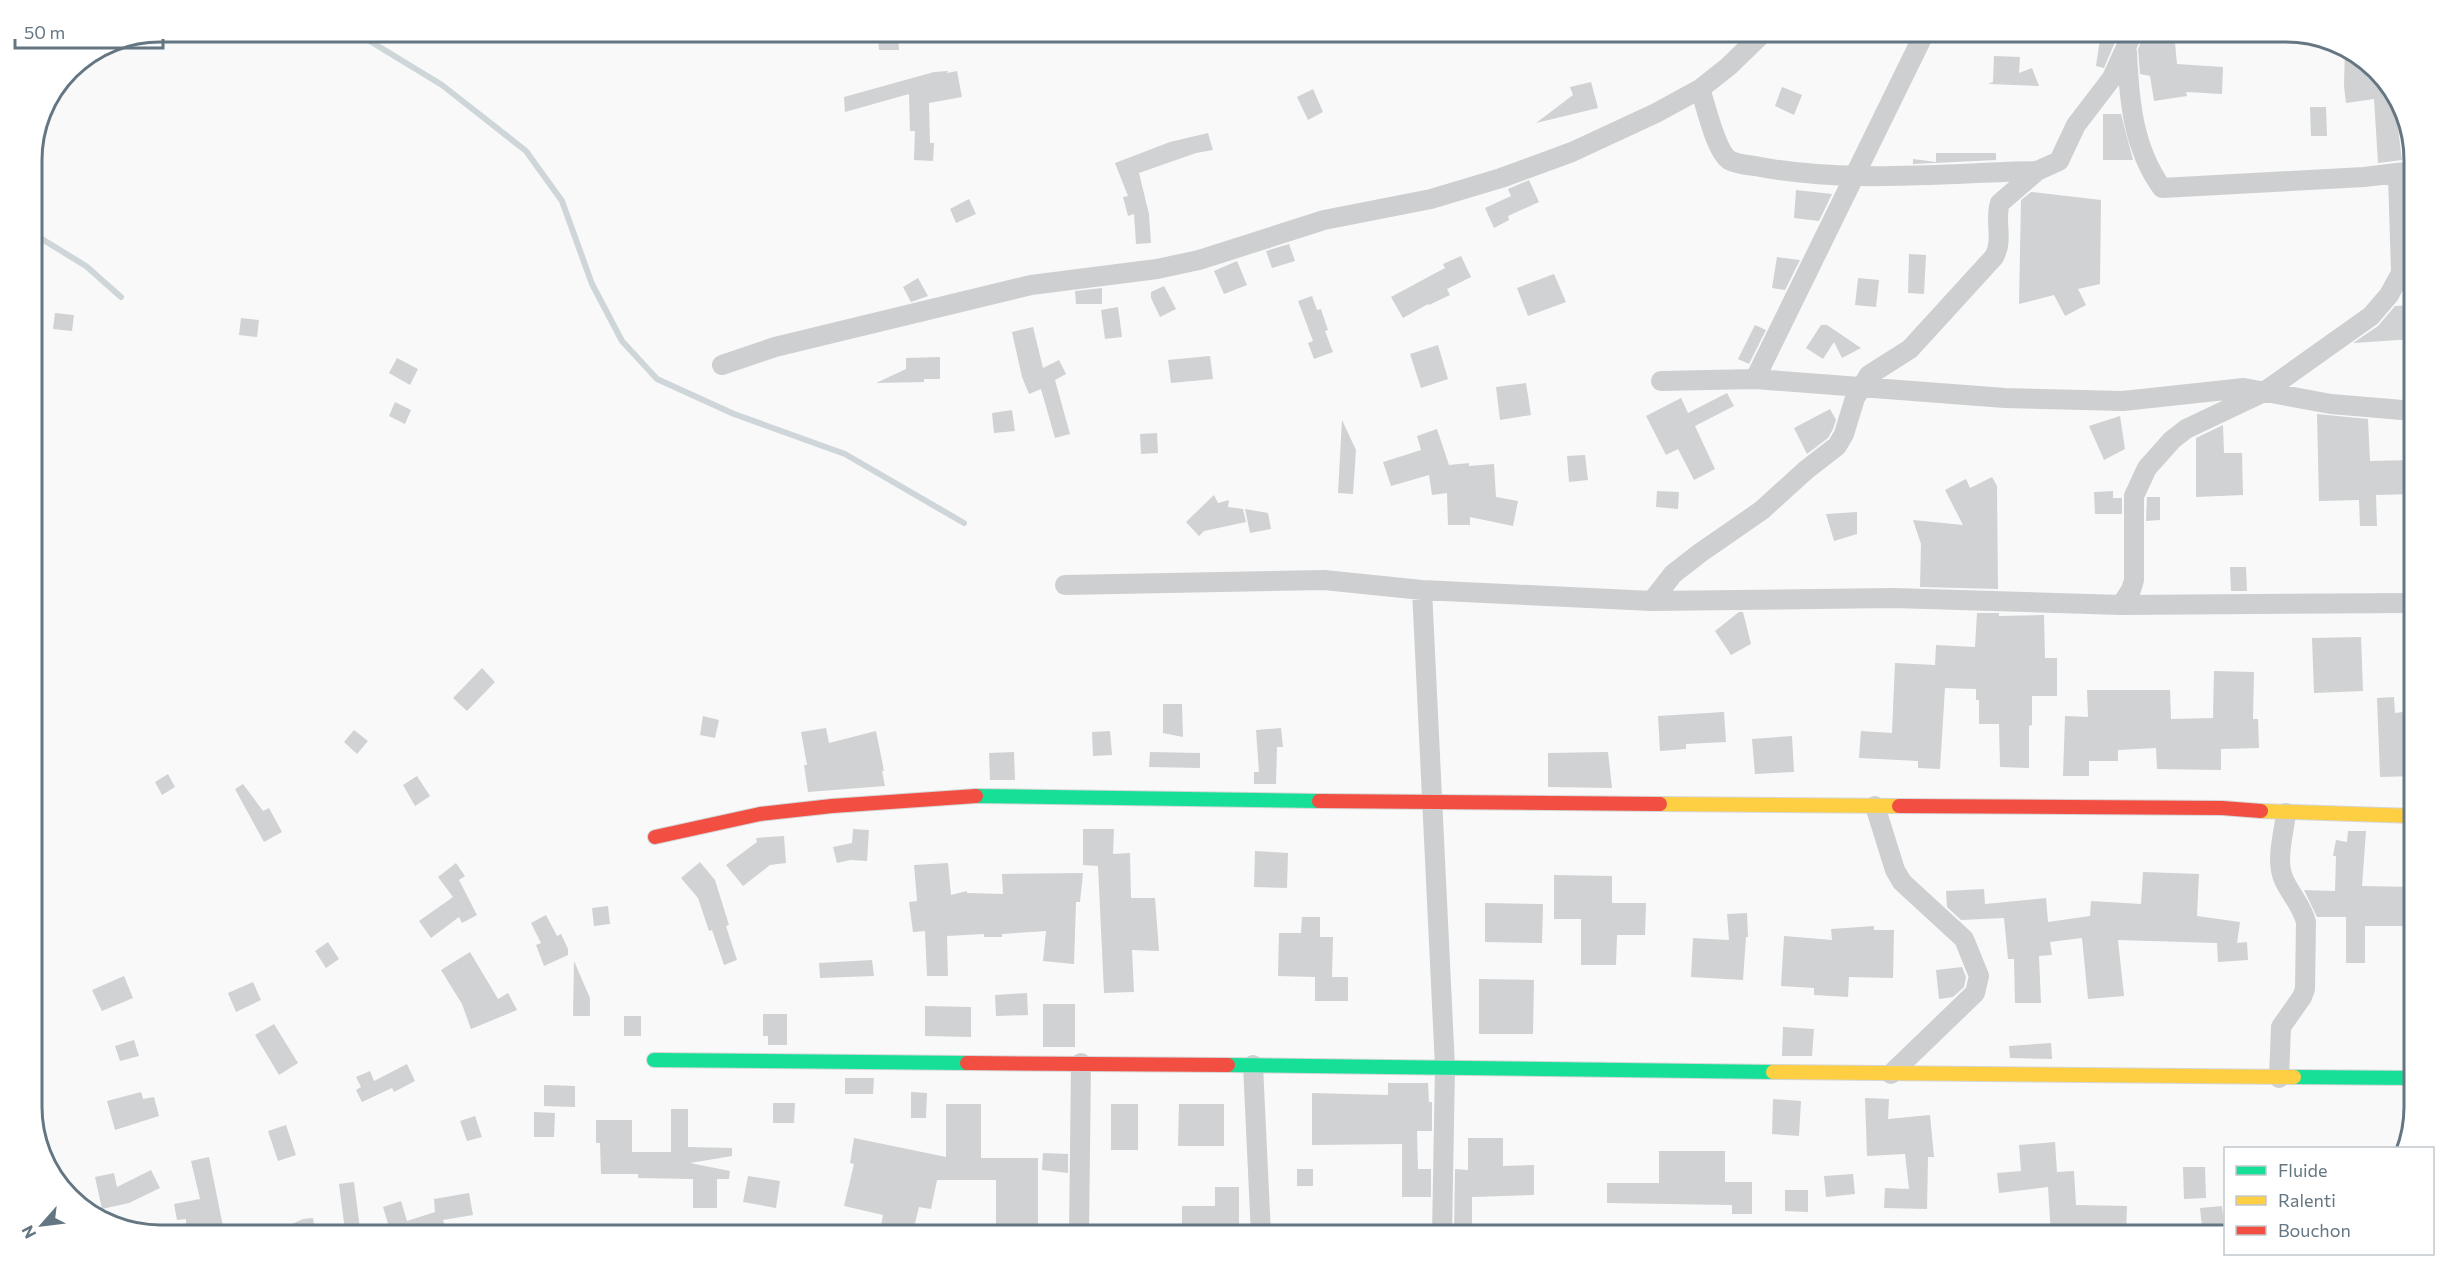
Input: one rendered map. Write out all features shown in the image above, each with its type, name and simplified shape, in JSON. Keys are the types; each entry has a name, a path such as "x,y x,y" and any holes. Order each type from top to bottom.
{"street":[{"path":"722,365 775,347 1031,285 1157,269 1199,260 1324,220 1431,199 1501,178 1572,152 1656,113 1700,89 1754,42"},
{"path":"1755,379 1920,42"},
{"path":"1652,601 1673,574 1762,510 1806,470 1837,446 1844,434 1855,398 1869,375 1910,349 1994,257 1999,244 1998,209 2000,203 2037,171 2059,161 2076,125 2112,78 2129,42"},
{"path":"2130,42 2133,122 2150,172 2162,188 2404,173"},
{"path":"1700,89 1721,152 1730,160 1776,170 1856,175 2037,171"},
{"path":"2401,273 2404,213"},
{"path":"2121,605 2131,590 2134,580 2134,495 2147,468 2172,440 2186,429 2264,392 2371,316 2389,295 2404,267"},
{"path":"1661,381 1755,379 2005,398 2124,401 2244,388 2331,404 2404,410"},
{"path":"1065,585 1324,580 1422,590 1652,601 1893,598 2121,605 2404,603"},
{"path":"1422,590 1445,1067 1442,1225"},
{"path":"655,837 760,814 832,806 974,796 1434,803 2222,808 2286,813 2404,816"},
{"path":"1875,806 1895,870 1902,882 1964,939 1979,976 1975,993 1891,1074"},
{"path":"2278,1078 2281,1027 2305,989 2306,922 2304,912 2283,878 2281,868 2286,813"},
{"path":"654,1060 2404,1078"},
{"path":"1079,1225 1081,1063"},
{"path":"1253,1065 1260,1225"}],"building":[{"path":"879,42 899,42 899,50 879,50"},
{"path":"2100,42 2115,42 2104,68 2096,66"},
{"path":"2141,42 2175,42 2177,64 2223,67 2222,94 2186,92 2187,96 2154,101 2150,76 2140,74 2138,49"},
{"path":"1994,56 2020,57 2019,73 2032,68 2039,86 1988,84 1993,82"},
{"path":"2345,58 2364,71 2375,82 2392,108 2397,120 2402,160 2378,163 2374,99 2346,103"},
{"path":"948,71 947,73 957,71 962,97 929,103 930,143 934,143 933,161 914,160 915,131 910,131 909,94 845,112 844,97 934,72"},
{"path":"1591,82 1598,108 1536,123 1573,95 1570,87"},
{"path":"1782,87 1802,95 1794,115 1775,106"},
{"path":"1313,89 1323,112 1308,120 1297,97"},
{"path":"2310,107 2326,107 2327,136 2311,136"},
{"path":"2103,114 2121,114 2133,160 2103,160"},
{"path":"1208,133 1213,150 1196,153 1139,173 1149,214 1151,243 1136,244 1134,214 1128,216 1123,197 1128,196 1115,163 1170,142"},
{"path":"1936,153 1996,153 1996,160 1913,164 1913,159 1936,162"},
{"path":"1529,180 1539,202 1508,216 1509,220 1494,228 1485,208 1511,196 1508,189"},
{"path":"1796,190 1832,194 1819,221 1794,218"},
{"path":"2031,192 2101,200 2100,284 2078,289 2086,305 2065,316 2054,295 2019,304 2021,200"},
{"path":"969,199 976,214 956,223 950,209"},
{"path":"1289,244 1295,261 1272,268 1266,251"},
{"path":"1909,254 1926,255 1924,294 1908,293"},
{"path":"1461,256 1471,277 1447,289 1450,295 1403,318 1391,297 1445,268 1443,264"},
{"path":"1777,257 1800,260 1785,290 1772,288"},
{"path":"1237,261 1247,285 1224,294 1214,271"},
{"path":"1554,274 1566,302 1528,316 1517,288"},
{"path":"918,278 928,296 911,302 903,287"},
{"path":"1858,278 1879,280 1876,307 1855,305"},
{"path":"1164,286 1176,309 1160,317 1151,298 1151,292"},
{"path":"1102,288 1102,304 1076,304 1075,291"},
{"path":"1312,296 1317,310 1321,309 1328,330 1325,331 1333,352 1314,359 1308,343 1313,341 1298,301"},
{"path":"2395,306 2404,306 2404,340 2353,343 2378,326"},
{"path":"1118,307 1122,337 1105,339 1101,310"},
{"path":"55,313 74,315 72,331 53,329"},
{"path":"241,318 259,320 257,337 239,335"},
{"path":"1825,324 1861,348 1842,358 1834,342 1823,359 1806,348 1821,325"},
{"path":"1755,325 1766,330 1749,364 1738,359"},
{"path":"1033,327 1043,368 1059,360 1066,374 1055,380 1070,434 1055,438 1041,389 1029,394 1022,377 1012,332"},
{"path":"1438,345 1448,379 1421,388 1410,354"},
{"path":"1210,356 1213,379 1171,383 1168,360"},
{"path":"940,357 940,379 924,379 924,382 876,383 906,369 906,358"},
{"path":"397,358 418,369 410,385 389,373"},
{"path":"1526,383 1531,415 1500,420 1496,387"},
{"path":"1727,393 1734,406 1695,426 1715,469 1694,480 1678,449 1666,455 1646,416 1681,398 1688,413"},
{"path":"395,402 411,410 405,424 389,416"},
{"path":"1830,409 1836,420 1833,429 1828,438 1807,454 1794,428"},
{"path":"1012,410 1015,431 994,433 992,413"},
{"path":"2317,414 2368,419 2370,461 2404,460 2404,494 2376,495 2377,526 2360,526 2359,500 2319,501"},
{"path":"2120,416 2125,449 2104,460 2089,426"},
{"path":"1342,420 1356,450 1353,494 1338,493"},
{"path":"2223,425 2224,453 2242,453 2243,495 2196,497 2196,438"},
{"path":"1437,429 1449,465 1494,464 1496,497 1518,501 1513,526 1470,517 1470,525 1448,525 1447,493 1432,495 1429,475 1391,486 1383,462 1421,450 1417,436"},
{"path":"1157,433 1158,453 1141,454 1140,434"},
{"path":"1585,455 1588,480 1569,482 1567,456"},
{"path":"1992,477 1997,486 1998,589 1920,587 1921,544 1913,520 1963,525 1945,490 1966,479 1970,488"},
{"path":"1657,491 1679,492 1678,509 1656,507"},
{"path":"2113,491 2113,498 2122,498 2122,514 2095,514 2094,492"},
{"path":"1214,495 1218,503 1229,500 1228,507 1243,509 1246,522 1204,531 1199,536 1186,522"},
{"path":"2147,497 2160,497 2160,520 2146,521"},
{"path":"1245,509 1268,513 1271,529 1250,533"},
{"path":"1857,512 1857,534 1834,541 1826,514"},
{"path":"2230,567 2246,567 2247,591 2231,591"},
{"path":"1739,612 1743,612 1751,644 1731,655 1715,631"},
{"path":"1977,613 1999,613 1999,616 2044,615 2045,658 2057,658 2057,696 2032,696 2029,768 2000,767 1999,724 1979,724 1979,700 1976,700 1976,689 1945,688 1940,769 1918,768 1918,761 1859,758 1861,731 1892,733 1895,663 1935,665 1936,645 1975,647"},
{"path":"2361,637 2363,691 2314,693 2312,638"},
{"path":"482,668 495,682 467,711 453,698"},
{"path":"2214,671 2254,672 2253,719 2258,719 2259,748 2221,749 2221,770 2157,769 2156,748 2118,750 2118,761 2089,761 2089,776 2063,776 2065,716 2088,717 2087,690 2170,690 2171,719 2213,718"},
{"path":"2394,697 2395,713 2403,712 2404,776 2380,777 2377,698"},
{"path":"1163,704 1182,704 1183,737 1163,733"},
{"path":"1724,712 1726,742 1686,744 1686,749 1660,751 1658,716"},
{"path":"703,716 719,720 715,738 700,735"},
{"path":"826,728 829,743 876,731 885,786 808,792 804,765 807,765 801,732"},
{"path":"1281,728 1283,747 1277,747 1276,784 1254,784 1254,772 1259,772 1256,730"},
{"path":"354,730 368,741 357,754 344,742"},
{"path":"1110,731 1112,755 1093,756 1092,732"},
{"path":"1792,736 1794,772 1755,774 1752,739"},
{"path":"1014,752 1015,780 990,780 989,753"},
{"path":"1150,752 1200,753 1200,768 1149,767"},
{"path":"1608,752 1612,788 1548,787 1548,753"},
{"path":"168,774 175,787 162,795 155,782"},
{"path":"417,776 430,796 415,806 403,785"},
{"path":"243,784 263,811 269,808 282,832 264,842 235,789"},
{"path":"853,829 869,830 867,861 850,860 837,863 833,847 852,843"},
{"path":"1083,829 1114,829 1113,854 1130,853 1131,898 1155,898 1159,951 1132,950 1134,992 1104,993 1098,866 1083,865"},
{"path":"2348,831 2366,831 2362,886 2404,887 2404,926 2365,926 2365,963 2346,963 2346,917 2317,917 2304,890 2335,891 2336,856 2333,856 2336,840 2347,842"},
{"path":"784,836 786,863 770,865 743,886 726,865 757,842 756,838"},
{"path":"1255,851 1288,853 1287,888 1254,887"},
{"path":"700,862 715,880 729,925 726,926 737,960 724,965 698,898 681,878"},
{"path":"456,863 465,876 459,880 477,915 462,923 459,917 431,938 419,921 453,897 438,877"},
{"path":"948,863 951,895 967,891 967,893 1003,894 1002,874 1083,873 1080,902 1076,902 1074,964 1043,961 1046,931 1002,934 1002,937 984,937 984,934 947,936 948,976 927,976 925,931 913,932 909,902 917,901 914,865"},
{"path":"2143,872 2199,874 2197,916 2240,922 2237,943 2247,942 2248,960 2218,962 2217,943 2118,940 2124,996 2088,999 2082,938 2050,942 2052,955 2039,956 2041,1003 2015,1003 2014,959 2008,959 2004,918 1961,920 1947,907 1946,891 1984,889 1985,904 2046,898 2048,922 2090,916 2091,901 2141,904"},
{"path":"1554,875 1612,876 1612,903 1646,903 1645,935 1617,935 1616,965 1581,965 1581,919 1554,919"},
{"path":"1485,903 1543,904 1542,943 1485,942"},
{"path":"608,906 610,924 594,926 592,908"},
{"path":"1747,913 1748,937 1746,937 1743,980 1691,977 1693,938 1729,940 1727,914"},
{"path":"546,915 557,936 561,934 568,949 568,955 544,966 536,945 541,943 531,923"},
{"path":"1302,917 1320,917 1320,937 1333,937 1332,977 1348,977 1348,1001 1315,1001 1315,977 1278,976 1279,933 1301,933"},
{"path":"1874,926 1874,930 1894,930 1893,978 1849,977 1848,997 1814,995 1814,988 1781,986 1784,936 1832,940 1831,929"},
{"path":"328,942 339,959 326,968 315,951"},
{"path":"470,952 498,999 508,993 517,1010 471,1029 462,1004 441,970"},
{"path":"872,960 874,976 820,978 819,963"},
{"path":"574,961 590,998 590,1016 573,1016"},
{"path":"1962,967 1966,977 1964,987 1953,997 1939,999 1936,970"},
{"path":"124,976 133,998 102,1011 92,990"},
{"path":"1479,979 1534,980 1533,1034 1479,1034"},
{"path":"253,982 261,1000 236,1012 228,993"},
{"path":"1027,993 1028,1015 996,1016 995,995"},
{"path":"1043,1004 1075,1004 1075,1047 1043,1047"},
{"path":"925,1006 971,1007 971,1037 925,1036"},
{"path":"763,1014 787,1014 787,1045 768,1045 768,1036 763,1036"},
{"path":"624,1016 641,1016 641,1036 624,1036"},
{"path":"274,1024 298,1063 279,1075 255,1035"},
{"path":"1783,1027 1814,1029 1812,1056 1782,1056"},
{"path":"134,1040 139,1056 120,1061 115,1046"},
{"path":"2051,1043 2052,1059 2010,1058 2009,1046"},
{"path":"407,1064 415,1081 394,1092 392,1088 362,1102 356,1090 361,1087 356,1077 370,1071 374,1081"},
{"path":"845,1078 874,1078 873,1094 845,1094"},
{"path":"1388,1083 1428,1083 1429,1102 1432,1102 1432,1131 1417,1131 1418,1169 1431,1169 1431,1197 1402,1197 1402,1144 1312,1145 1312,1093 1388,1095"},
{"path":"544,1085 575,1086 575,1107 544,1106"},
{"path":"141,1092 143,1099 154,1097 159,1116 115,1130 107,1101"},
{"path":"911,1092 927,1093 926,1118 911,1118"},
{"path":"1865,1098 1889,1099 1888,1119 1930,1115 1934,1157 1928,1157 1927,1209 1884,1208 1885,1188 1909,1189 1905,1154 1867,1156"},
{"path":"1773,1099 1801,1101 1799,1136 1772,1134"},
{"path":"773,1103 795,1103 794,1123 773,1123"},
{"path":"946,1104 981,1104 981,1158 1038,1158 1038,1225 996,1225 996,1180 937,1180 931,1209 919,1207 915,1225 881,1225 883,1215 844,1206 854,1164 850,1163 854,1138 946,1157"},
{"path":"1111,1104 1138,1104 1138,1150 1111,1150"},
{"path":"1179,1104 1224,1104 1224,1146 1178,1146"},
{"path":"671,1109 688,1109 688,1147 732,1148 732,1156 690,1163 730,1171 729,1179 717,1179 717,1208 693,1208 693,1179 638,1178 638,1174 601,1174 600,1143 596,1143 596,1120 632,1120 632,1152 671,1152"},
{"path":"534,1112 555,1113 554,1137 534,1137"},
{"path":"475,1116 482,1137 467,1141 460,1121"},
{"path":"286,1125 296,1155 278,1161 268,1131"},
{"path":"1468,1138 1503,1138 1503,1166 1534,1165 1534,1195 1472,1197 1472,1225 1454,1225 1455,1169 1468,1170"},
{"path":"2055,1142 2057,1172 2074,1171 2076,1205 2127,1206 2126,1225 2050,1225 2048,1187 1999,1193 1997,1173 2021,1171 2019,1145"},
{"path":"1659,1151 1725,1151 1725,1182 1752,1182 1752,1214 1732,1214 1732,1205 1607,1203 1607,1183 1659,1183"},
{"path":"1043,1153 1068,1154 1068,1173 1042,1170"},
{"path":"209,1157 223,1225 186,1225 186,1219 177,1220 174,1204 200,1199 191,1161"},
{"path":"2183,1167 2205,1167 2206,1198 2184,1199"},
{"path":"1297,1169 1313,1169 1313,1186 1297,1186"},
{"path":"151,1170 160,1188 129,1203 102,1209 95,1177 114,1173 117,1187"},
{"path":"1853,1174 1855,1194 1826,1197 1824,1176"},
{"path":"748,1176 780,1181 776,1208 743,1202"},
{"path":"354,1182 359,1225 344,1225 339,1184"},
{"path":"1215,1187 1239,1187 1239,1225 1182,1225 1182,1206 1215,1206"},
{"path":"1785,1190 1808,1190 1808,1212 1785,1211"},
{"path":"469,1193 473,1215 443,1220 445,1225 388,1225 383,1207 401,1201 407,1221 435,1212 434,1199"},
{"path":"2222,1206 2224,1224 2202,1225 2200,1208"},
{"path":"313,1218 314,1225 290,1225 303,1219"}],"waterway":[{"path":"371,42 442,85 526,151 562,201 592,284 622,341 657,379 734,414 845,454 964,523"},
{"path":"42,239 86,266 121,297"}],"traffic: fast":[{"path":"976,796 1319,801"},
{"path":"654,1060 967,1063"},
{"path":"1228,1065 1773,1072"},
{"path":"2294,1077 2404,1078"}],"traffic: slow":[{"path":"1660,804 1899,806"},
{"path":"2261,811 2404,816"},
{"path":"1773,1072 2294,1077"}],"traffic: jam":[{"path":"655,837 760,814 832,806 976,796"},
{"path":"1319,801 1660,804"},
{"path":"1899,806 2222,808 2261,811"},
{"path":"967,1063 1228,1065"}]}
